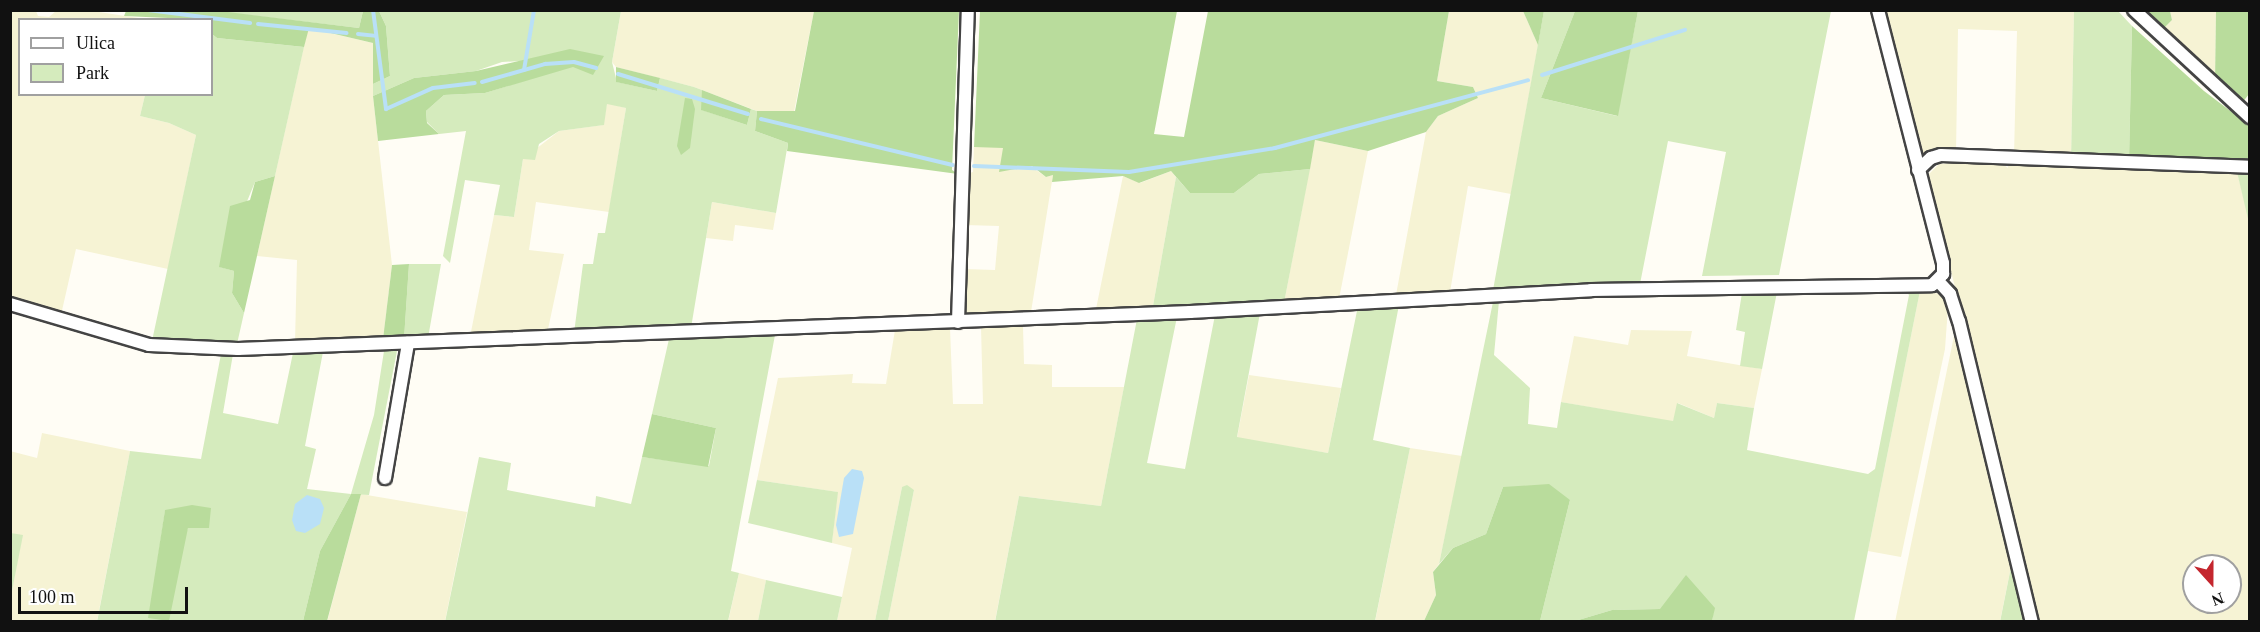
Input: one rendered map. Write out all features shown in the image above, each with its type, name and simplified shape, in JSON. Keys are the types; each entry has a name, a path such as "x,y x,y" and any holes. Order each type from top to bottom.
{"street":[{"path":"958,322 968,10"},
{"path":"1878,10 1943,263 1938,281"},
{"path":"2134,10 2250,117"},
{"path":"1918,170 1930,158 1941,155 2250,167"},
{"path":"10,304 156,346 238,349 958,322 1591,290 1924,286 1938,281"},
{"path":"1938,281 1950,294 1959,321 2032,621"},
{"path":"385,478 408,343"}],"shaded area":[{"path":"86,10 138,18 18,18 18,96 145,96 140,116 169,123 196,135 168,269 76,249 61,315 11,297 11,11 36,11 38,16 49,17 56,11"},
{"path":"621,11 814,11 794,112 757,111 694,87 616,67 612,62"},
{"path":"1449,11 1523,11 1538,45 1511,194 1468,186 1450,292 1396,295 1426,132 1438,116 1478,98 1473,87 1437,81"},
{"path":"1881,11 2074,11 2071,159 2014,156 2017,31 1958,29 1956,153 1923,160"},
{"path":"2170,11 2216,11 2215,81 2161,31 2172,20"},
{"path":"308,28 373,43 373,96 392,265 383,339 295,342 297,260 257,256"},
{"path":"607,103 626,108 609,212 536,202 529,250 564,254 547,334 470,337 494,215 514,217 523,159 559,131 603,125"},
{"path":"1315,140 1368,151 1339,299 1284,303"},
{"path":"974,147 1003,147 1046,177 1053,175 1031,312 963,317 964,269 995,270 999,226 965,225 966,174 973,172"},
{"path":"1997,160 2008,168 2007,160 2237,172 2250,223 2249,621 2035,621 1928,175 1939,164"},
{"path":"1171,171 1176,177 1153,306 1096,309 1123,176 1140,183"},
{"path":"712,202 776,213 773,230 735,225 733,241 706,238"},
{"path":"1920,291 1942,294 1948,307 1945,349 1901,557 1868,551"},
{"path":"1023,326 1024,364 1052,365 1052,387 1124,387 1101,506 1019,496 995,621 888,621 914,490 902,487 875,621 837,621 852,548 832,543 837,492 757,480 778,378 853,374 852,383 886,384 895,330 950,328 953,404 983,404 981,327"},
{"path":"1631,330 1692,331 1687,356 1762,369 1754,408 1717,403 1714,418 1678,403 1673,422 1561,402 1574,336 1628,345"},
{"path":"1955,331 1985,443 1998,517 2014,552 2000,621 1895,622"},
{"path":"1249,375 1341,388 1328,453 1237,438"},
{"path":"42,433 130,451 97,621 11,621 11,596 22,536 11,533 10,451 37,458"},
{"path":"1410,448 1462,456 1439,564 1433,572 1436,595 1424,621 1375,622"},
{"path":"361,494 467,512 445,621 327,622"},
{"path":"739,573 766,580 758,621 728,622"}],"green space":[{"path":"212,10 359,28 363,11 379,11 386,26 390,76 373,84 373,43 309,28 304,47 217,38 213,35 213,18 124,16 126,11"},
{"path":"212,11 363,11 359,28"},
{"path":"379,11 621,11 612,62 617,82 657,91 660,78 694,87 702,90 702,110 747,125 751,109 757,111 755,131 788,143 776,213 712,202 691,328 574,333 583,264 593,264 598,233 605,233 626,108 607,104 604,125 559,131 539,144 535,160 523,159 514,217 494,215 500,185 465,180 450,263 443,256 466,131 439,134 427,122 426,111 444,95 485,93 603,56 502,62 476,71 414,78 373,96 373,84 390,76 386,26"},
{"path":"814,11 959,11 952,170 958,174 787,151 788,143 755,131 757,111 795,111"},
{"path":"980,11 1177,11 1154,134 1184,137 1208,11 1449,11 1437,81 1473,87 1478,98 1438,116 1426,132 1368,151 1315,140 1310,169 1259,174 1234,193 1190,193 1171,171 1139,183 1123,176 1052,182 1053,175 1046,177 1032,166 999,172 1003,148 974,147"},
{"path":"1523,11 1544,11 1538,45"},
{"path":"1544,11 1575,11 1541,98 1617,116 1638,11 1831,11 1779,275 1702,276 1726,152 1668,141 1640,284 1493,290"},
{"path":"1575,11 1638,11 1618,116 1541,98"},
{"path":"2074,11 2118,11 2132,26 2129,161 2071,159"},
{"path":"2144,11 2170,11 2172,20 2161,31"},
{"path":"2216,11 2249,11 2249,94 2242,103 2215,81"},
{"path":"2132,26 2204,91 2249,125 2250,166 2129,161"},
{"path":"213,35 217,38 304,47 275,176 255,182 220,267 234,271 232,293 244,313 237,344 152,341 196,135 169,123 140,116 145,96 213,96"},
{"path":"570,49 604,56 593,75 573,67 485,93 444,95 426,111 427,123 439,134 378,141 373,96 414,78 476,71"},
{"path":"616,67 660,78 657,91 616,82"},
{"path":"702,90 751,109 747,125 701,110"},
{"path":"685,98 692,99 695,109 690,148 681,155 677,146"},
{"path":"1310,169 1284,303 1153,306 1176,177 1190,193 1234,193 1259,174"},
{"path":"2237,172 2249,173 2249,223"},
{"path":"275,176 244,313 232,293 234,271 219,267 230,206 250,200 255,182"},
{"path":"409,264 441,264 428,338 404,339"},
{"path":"409,264 404,339 383,339 392,265"},
{"path":"1906,291 1920,291 1854,621 1712,621 1714,608 1612,610 1575,621 1540,621 1570,500 1503,487 1486,534 1453,548 1439,564 1493,302 1499,301 1494,355 1530,388 1528,424 1557,428 1561,402 1673,421 1677,403 1714,418 1717,403 1754,408 1747,450 1868,474 1875,469 1909,295"},
{"path":"1777,292 1762,369 1740,366 1745,332 1736,330 1742,293"},
{"path":"1399,305 1373,440 1410,448 1375,621 995,622 1019,496 1101,506 1137,319 1177,317 1147,463 1185,469 1215,315 1260,313 1237,437 1328,453 1358,306"},
{"path":"775,335 731,571 739,573 728,621 445,622 479,457 511,463 507,490 595,507 596,496 631,504 642,457 709,466 716,428 652,414 669,339"},
{"path":"384,351 397,351 369,495 351,494 374,415"},
{"path":"323,352 305,446 316,449 307,489 351,494 320,551 303,621 97,622 130,451 201,459 221,354 233,354 223,413 278,424 293,353","holes":["165,511 209,528 188,528 149,618"]},
{"path":"652,414 716,428 708,467 642,457"},
{"path":"757,480 838,492 832,543 748,523"},
{"path":"1549,484 1570,500 1540,621 1424,621 1436,595 1433,572 1453,548 1486,534 1503,487"},
{"path":"907,485 914,490 888,621 875,621 902,487"},
{"path":"351,494 361,494 327,621 303,621 320,551"},
{"path":"192,505 211,508 209,528 188,528 169,621 148,618 165,510"},
{"path":"10,534 23,535 11,596"},
{"path":"2014,552 2028,621 2000,622"},
{"path":"1686,575 1715,608 1712,621 1575,621 1612,610 1660,609"},
{"path":"766,580 842,597 837,621 758,621"}],"water":[{"path":"852,469 862,471 864,478 853,534 839,537 836,525 844,478"},
{"path":"307,495 320,499 324,508 320,524 305,533 296,531 292,520 295,504"}],"waterway":[{"path":"148,10 211,18"},
{"path":"373,10 386,109 433,88 475,83"},
{"path":"524,70 534,10"},
{"path":"213,18 250,23"},
{"path":"258,24 347,33"},
{"path":"1542,75 1685,30"},
{"path":"358,34 376,36"},
{"path":"482,82 545,64 574,62 596,68"},
{"path":"618,74 748,114"},
{"path":"974,166 1129,172 1275,148 1528,80"},
{"path":"761,119 953,165"}]}
